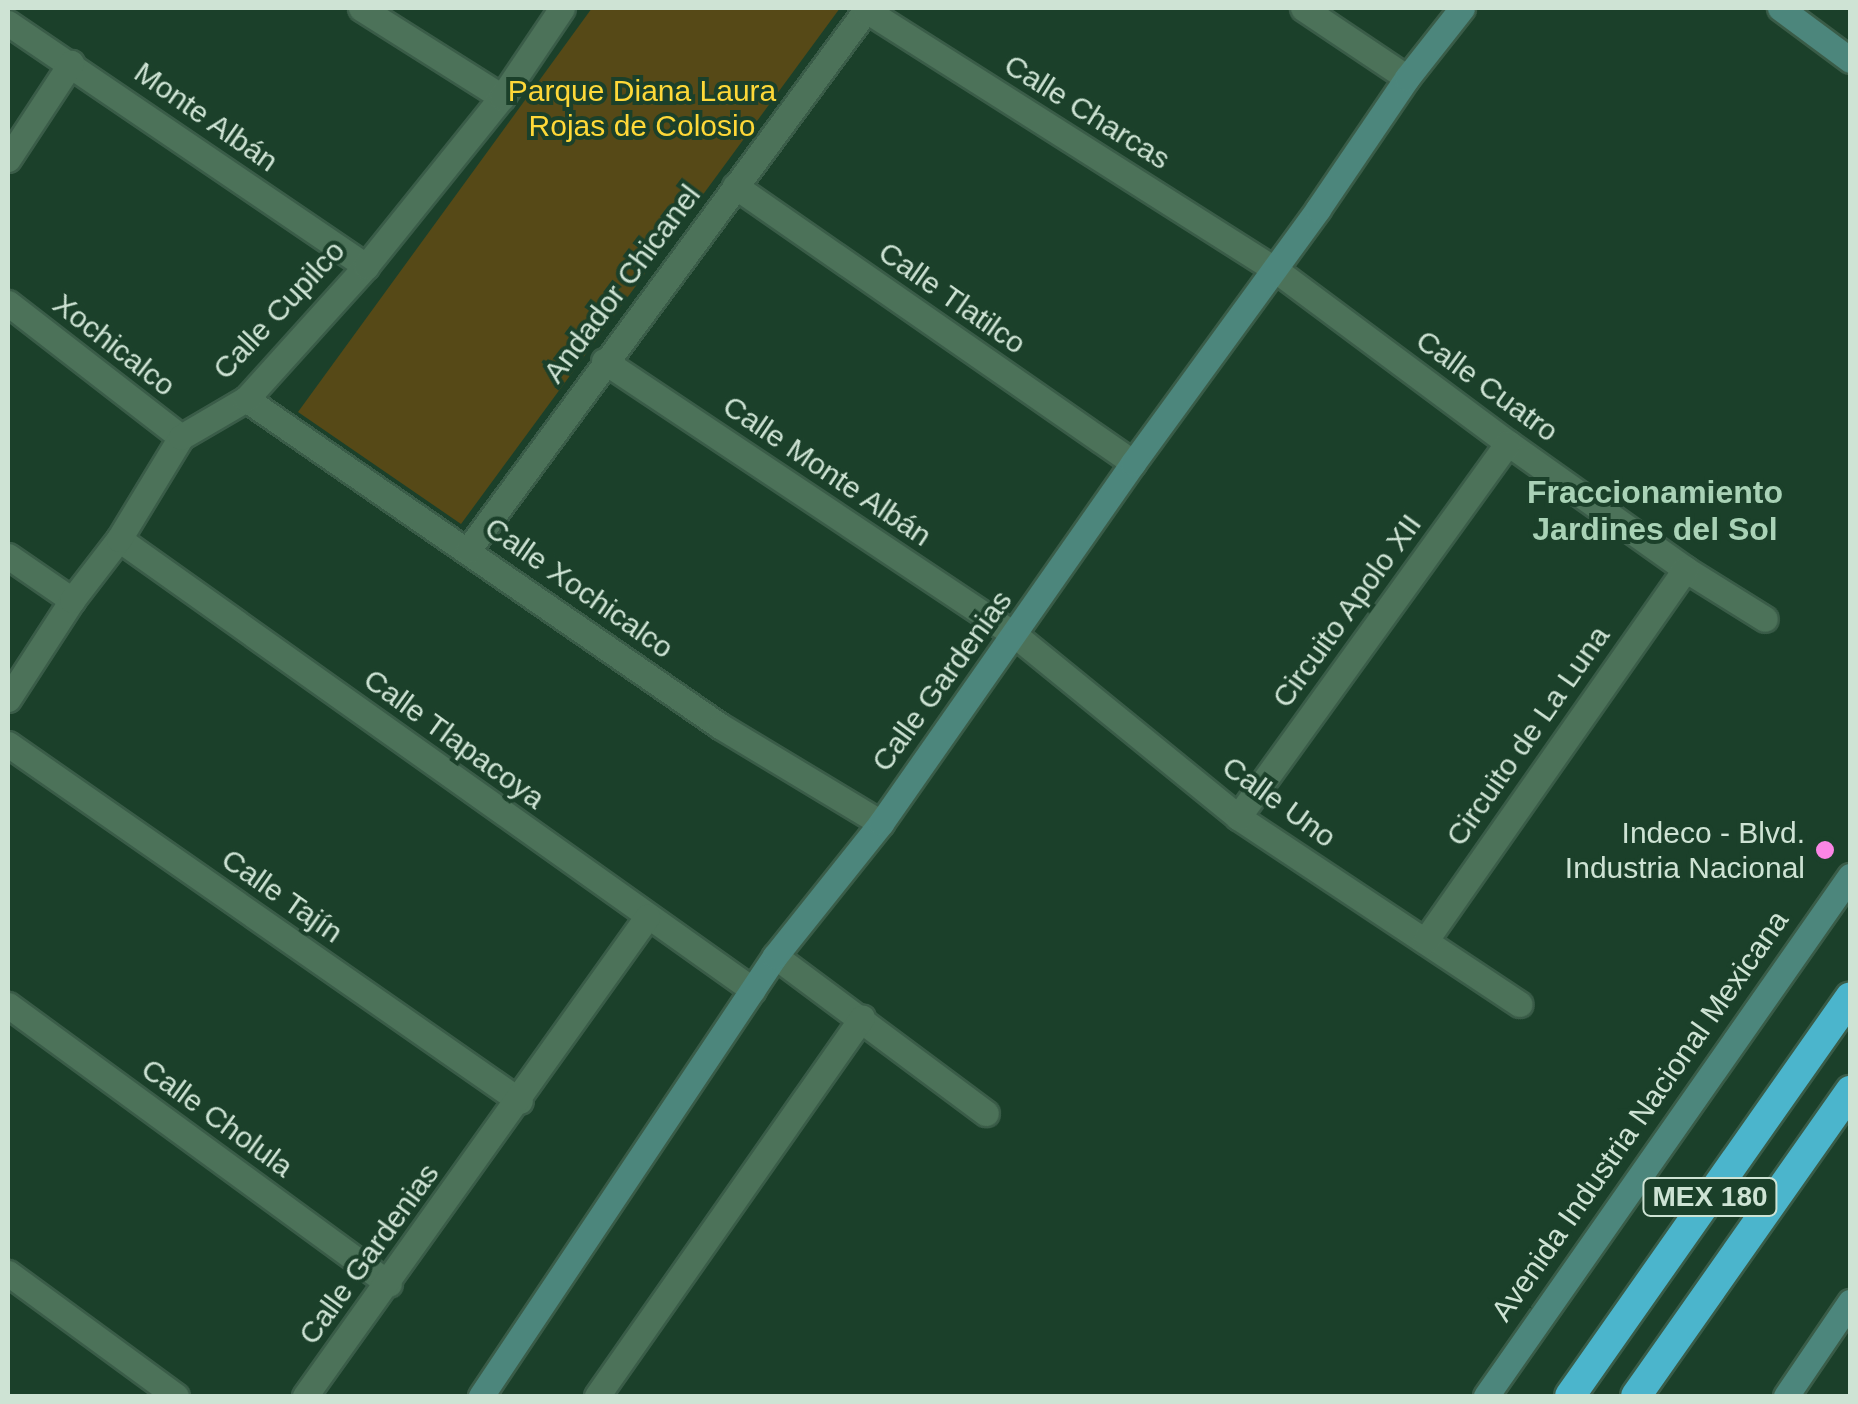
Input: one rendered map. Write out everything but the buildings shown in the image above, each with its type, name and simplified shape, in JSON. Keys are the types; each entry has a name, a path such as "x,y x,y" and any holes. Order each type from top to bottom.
{"highway":[{"name":"MEX 180","path":"1570,1396 1850,998"},
{"name":"MEX 180","path":"1636,1396 1850,1091"}],"street":[{"path":"361,8 502,97"},
{"name":"Calle Cupilco","path":"8,700 72,600 119,539 182,437 246,398 366,266 502,97 562,8"},
{"path":"1303,8 1407,78"},
{"name":"Calle Gardenias","path":"481,1396 775,956 881,823 1407,78 1462,8"},
{"path":"1780,8 1850,60"},
{"name":"Andador Chicanel","path":"468,550 866,10"},
{"name":"Calle Charcas","path":"866,10 1273,268"},
{"name":"Monte Albán","path":"8,23 366,266"},
{"path":"8,160 71,63"},
{"name":"Calle Tlatilco","path":"734,186 1133,463"},
{"name":"Calle Cuatro","path":"1273,268 1508,443 1685,569 1765,619"},
{"name":"Xochicalco","path":"8,303 182,437"},
{"name":"Calle Monte Albán","path":"604,361 1015,635"},
{"name":"Calle Xochicalco","path":"246,398 720,726 881,823"},
{"name":"Circuito Apolo XII","path":"1238,818 1508,443"},
{"name":"Calle Tlapacoya","path":"119,539 753,990"},
{"path":"8,556 72,600"},
{"name":"Circuito de La Luna","path":"1425,942 1685,569"},
{"name":"Calle Uno","path":"1015,635 1238,818 1519,1004"},
{"name":"Calle Tajín","path":"8,744 520,1101"},
{"name":"Avenida Industria Nacional Mexicana","path":"1486,1396 1850,876"},
{"name":"Calle Gardenias","path":"306,1396 520,1101 647,917"},
{"path":"775,956 986,1112"},
{"name":"Calle Cholula","path":"8,1005 389,1284"},
{"path":"597,1396 862,1017"},
{"path":"8,1273 176,1396"},
{"path":"1786,1396 1845,1314"}],"green space":[{"name":"Parque Diana Laura Rojas de Colosio","path":"592,8 840,8 461,524 298,412"}],"place":[{"name":"Indeco - Blvd. Industria Nacional","path":"1825,850"}],"district":[{"name":"Fraccionamiento Jardines del Sol","path":"1655,512"}]}
